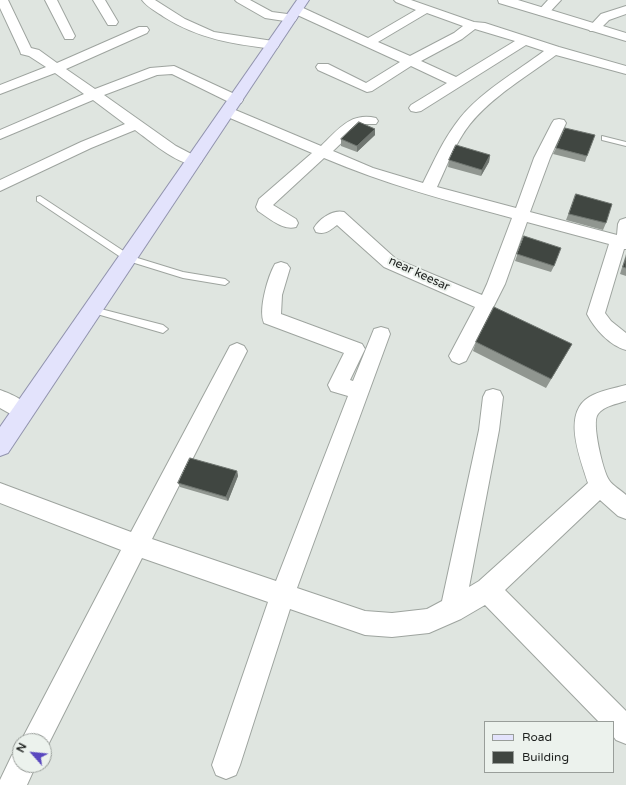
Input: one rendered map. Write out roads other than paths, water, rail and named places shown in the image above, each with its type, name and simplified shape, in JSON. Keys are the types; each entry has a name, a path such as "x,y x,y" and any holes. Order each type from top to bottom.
{"main road":[{"path":"0,446 297,9"}],"street":[{"path":"2,0 26,51 34,53 172,149 194,161"},
{"path":"51,0 69,36"},
{"path":"99,0 112,22"},
{"path":"148,0 157,8 217,37 273,45"},
{"path":"241,0 269,15 297,9 409,62 456,82"},
{"path":"400,0 472,25 481,26 524,41 626,70"},
{"path":"504,0 626,37"},
{"path":"543,12 555,0"},
{"path":"368,43 426,9"},
{"path":"594,28 605,17 626,10"},
{"path":"323,67 367,88 409,62 458,36 472,25"},
{"path":"0,90 56,68 143,30"},
{"path":"416,108 524,41"},
{"path":"428,190 455,135 465,121 500,91 554,50"},
{"path":"0,135 93,95 154,71 168,69 174,70 232,106 322,152 368,171 428,190 623,242"},
{"path":"290,222 264,207 265,203 353,124 362,120 371,121"},
{"path":"459,356 496,284 542,158 559,123"},
{"path":"0,186 86,145 137,124"},
{"name":"near keesar","path":"322,228 338,216 390,262 486,304"},
{"path":"626,224 623,242 596,314 604,326 626,343"},
{"path":"226,765 349,388 355,349 271,318 274,295 281,268"},
{"path":"349,388 381,334"},
{"path":"39,733 237,351"},
{"path":"626,393 599,401 588,410 584,424 589,451 600,486 626,509"},
{"path":"452,610 489,430 493,397"},
{"path":"0,398 23,412"},
{"path":"0,493 136,545 365,622 392,625 430,621 488,590 600,486"},
{"path":"488,590 626,728"},
{"path":"12,785 18,773"}],"lane":[{"path":"605,138 626,144"},
{"path":"40,199 128,258 183,275 225,282"},
{"path":"93,310 163,328"}]}
